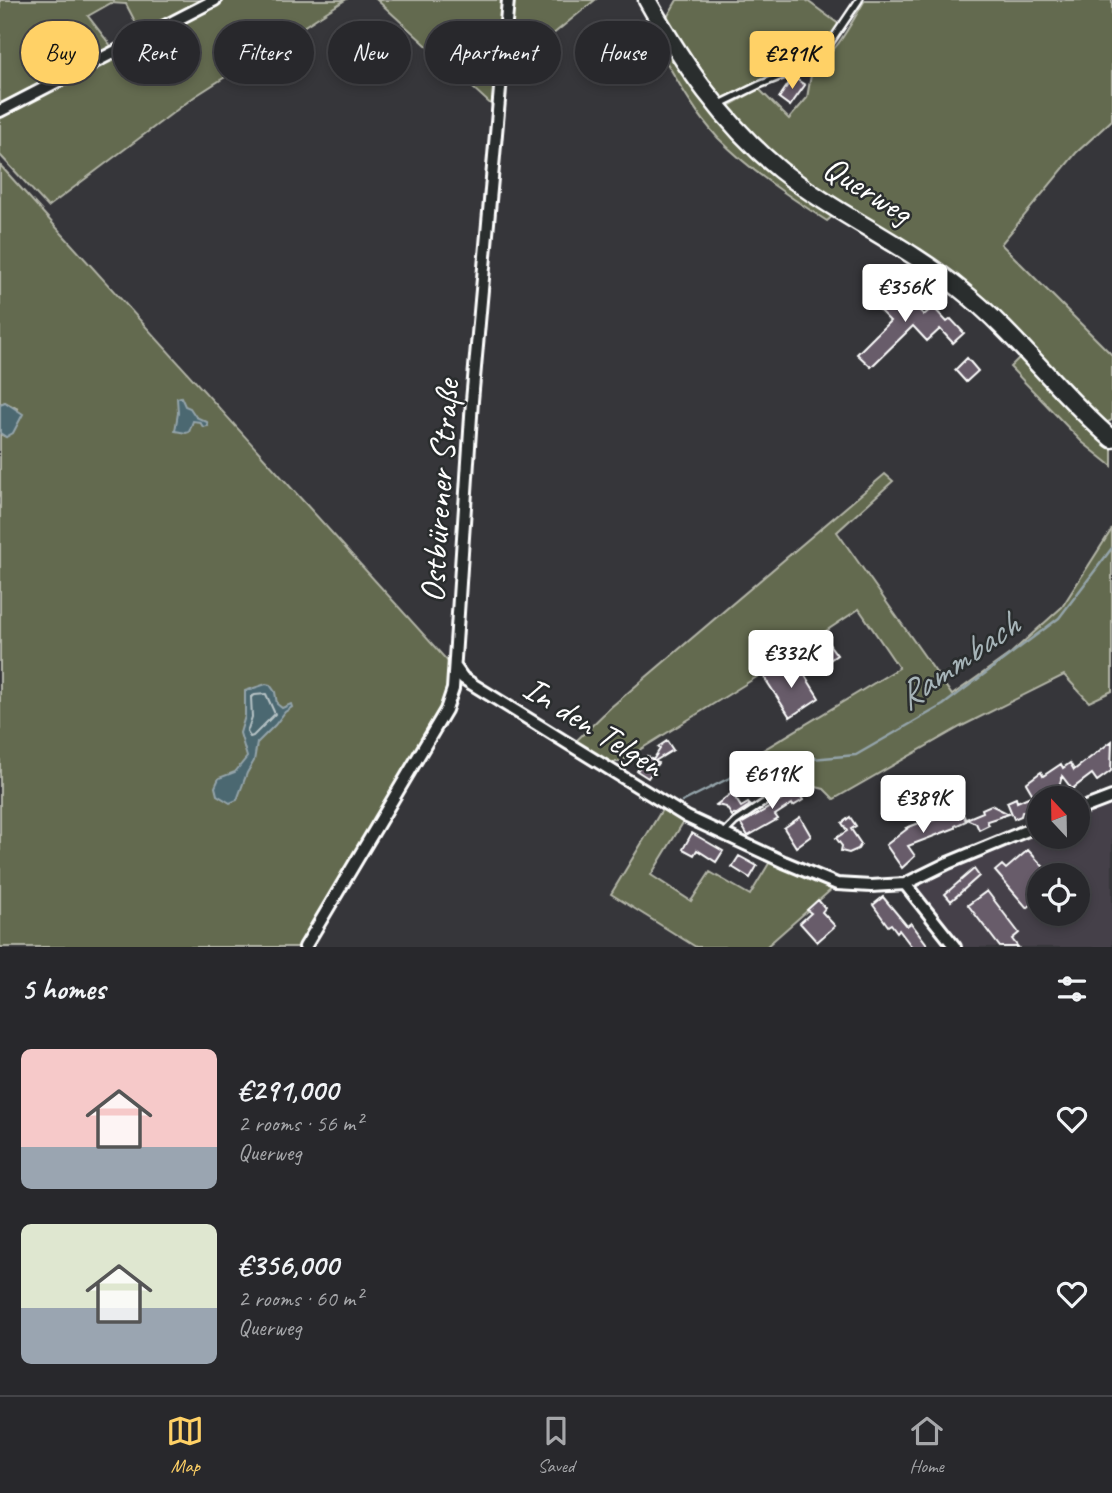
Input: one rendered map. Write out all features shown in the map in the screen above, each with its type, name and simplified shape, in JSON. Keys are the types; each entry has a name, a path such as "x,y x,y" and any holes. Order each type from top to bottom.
{"street":[{"path":"0,111 215,0"},
{"name":"Ostbürener Straße","path":"305,947 446,710 453,689 472,401 508,0"},
{"name":"Querweg","path":"647,0 679,55 716,107 751,144 782,171 826,202 925,262 962,290 995,318 1110,435"},
{"name":"In den Telgen","path":"456,668 463,678 472,684 687,817 837,884 905,884 1027,830"},
{"path":"1090,805 1112,797"},
{"path":"905,884 955,947"}],"lane":[{"path":"716,107 815,61 859,0"},
{"path":"724,833 735,822 777,793"}],"shaded area":[{"path":"1112,798 1112,947 958,947 905,884 1027,830 1027,849 1090,849 1090,806"}],"green space":[{"path":"0,0 205,0 161,21 135,21 126,4 111,3 88,16 92,21 21,21 21,84 38,84 0,104"},
{"path":"220,0 345,0 312,21 214,21 214,84 48,207 0,155 0,116 59,84 99,84 99,62 113,55 113,84 200,84 200,21 179,21"},
{"path":"377,0 506,0 504,21 425,21 425,44 411,31 411,21 400,21"},
{"path":"510,0 595,0 561,28 561,21 508,21"},
{"path":"677,0 806,0 840,25 817,56 808,63 720,99 695,67 670,26 670,21 666,19"},
{"path":"865,0 1112,0 1112,120 1076,153 1001,244 1112,355 1112,420 1104,424 1018,334 791,168 757,139 727,107 759,89 789,119 807,98 812,69 836,47"},
{"path":"99,30 111,46 99,52"},
{"path":"670,50 715,117 757,159 834,215 827,221 757,172 718,138 670,68"},
{"path":"469,84 499,84 497,110"},
{"path":"0,165 452,666 447,694 373,831 303,947 0,947 0,434 6,437 18,409 5,402 0,404"},
{"path":"1022,355 1112,447 1112,466 1082,442 1010,367"},
{"path":"885,474 893,481 837,532 952,695 1011,653 1062,607 1112,529 1112,691 1089,702 1064,675 960,727 834,799 824,789 735,767 899,668 859,609 760,675 620,762 610,762 575,742 611,707"},
{"path":"663,808 684,821 651,875 691,901 710,872 750,895 771,860 833,888 766,947 696,947 611,894"}],"water":[{"path":"181,397 185,406 190,408 196,417 207,422 208,426 203,427 200,422 193,421 189,432 175,431 177,398"},
{"path":"5,402 23,414 13,433 6,437 0,433 0,404"},
{"path":"266,684 275,692 277,704 282,708 291,704 292,707 257,743 254,761 237,800 230,803 217,795 215,787 219,778 235,772 247,757 240,733 245,716 245,691"}],"building":[{"path":"793,77 805,85 790,106 779,98"},
{"path":"908,275 916,283 904,295 924,315 933,307 947,322 951,319 964,333 953,343 940,329 927,341 913,326 871,367 857,354 890,321 877,308"},
{"path":"967,358 978,371 966,382 955,370"},
{"path":"826,640 837,655 821,666 819,663 809,670 801,658"},
{"path":"784,663 795,679 804,674 819,698 790,717 764,677"},
{"path":"667,741 673,750 655,761 658,763 648,778 637,771 647,756 653,760 660,749 658,747"},
{"path":"1112,741 1111,771 1097,781 1092,774 1076,786 1070,786 1062,776 1059,786 1028,786 1026,783 1041,772 1043,776 1061,764 1063,768 1070,763 1074,770"},
{"path":"792,784 803,800 775,815 778,819 748,836 741,824 782,800 781,791"},
{"path":"732,793 741,807 748,803 750,805 732,816 726,807 716,805"},
{"path":"1016,798 1017,802 1027,798 1027,810 1014,819 1007,802"},
{"path":"991,805 1009,814 987,821 989,825 979,830 976,823 966,819 983,812 982,809"},
{"path":"957,807 961,809 966,821 908,846 915,856 902,868 886,845 906,828 950,814 949,811"},
{"path":"800,817 811,836 796,847 784,828"},
{"path":"850,817 856,826 851,829 861,844 858,849 849,853 841,851 842,846 836,838 847,831 842,823"},
{"path":"692,833 723,851 716,862 697,850 694,855 683,849"},
{"path":"1028,850 1040,863 1027,863 1027,908 995,871 1002,865 1006,869"},
{"path":"739,856 757,866 750,878 732,867"},
{"path":"974,869 979,876 951,901 945,894"},
{"path":"987,891 1019,933 1012,939 1018,947 1000,947 968,905"},
{"path":"883,897 907,926 911,923 929,947 912,947 899,930 897,932 891,924 888,926 873,905"},
{"path":"818,900 825,908 822,912 835,926 817,942 800,923 811,913 807,910"}],"waterway":[{"name":"Rammbach","path":"682,802 757,764 856,755 943,705 1059,618 1112,548"}]}
